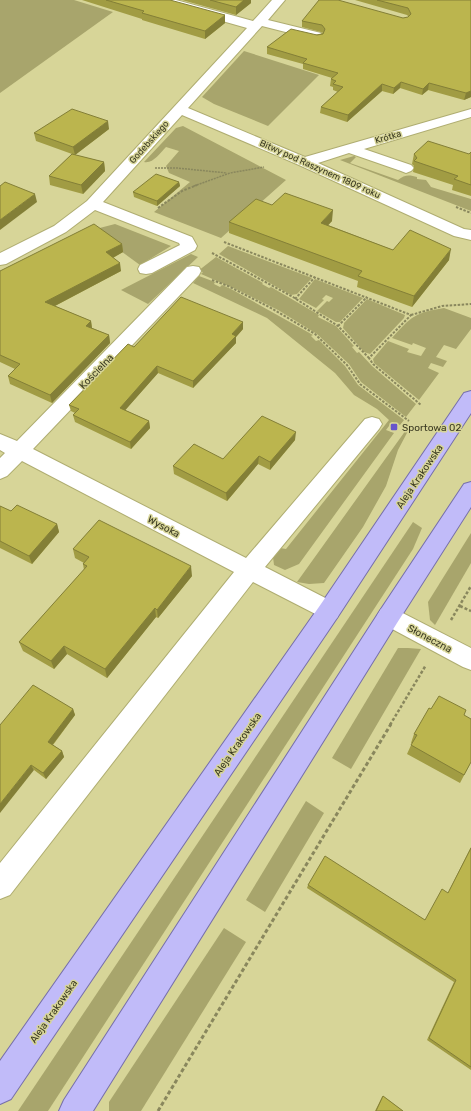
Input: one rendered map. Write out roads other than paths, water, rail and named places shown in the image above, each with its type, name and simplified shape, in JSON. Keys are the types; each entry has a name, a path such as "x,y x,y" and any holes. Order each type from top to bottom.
{"main road":[{"name":"Aleja Krakowska","path":"0,1088 329,611 471,398"},
{"path":"75,1111 389,616 471,490"}],"street":[{"path":"163,0 257,24 317,36"},
{"name":"Godebskiego","path":"0,260 60,229 93,204 279,0"},
{"name":"Bitwy pod Raszynem 1809 roku","path":"179,109 304,162 466,234 471,246"},
{"name":"Krótka","path":"304,162 471,113"},
{"path":"350,149 406,168"},
{"path":"93,204 186,240 189,246 146,269"},
{"name":"Kościelna","path":"0,471 192,272"},
{"path":"0,885 249,570 372,424"},
{"name":"Wysoka","path":"0,440 329,611"},
{"name":"Słoneczna","path":"389,616 471,660"}],"place":[{"name":"Sportowa 02","path":"394,427"}]}
